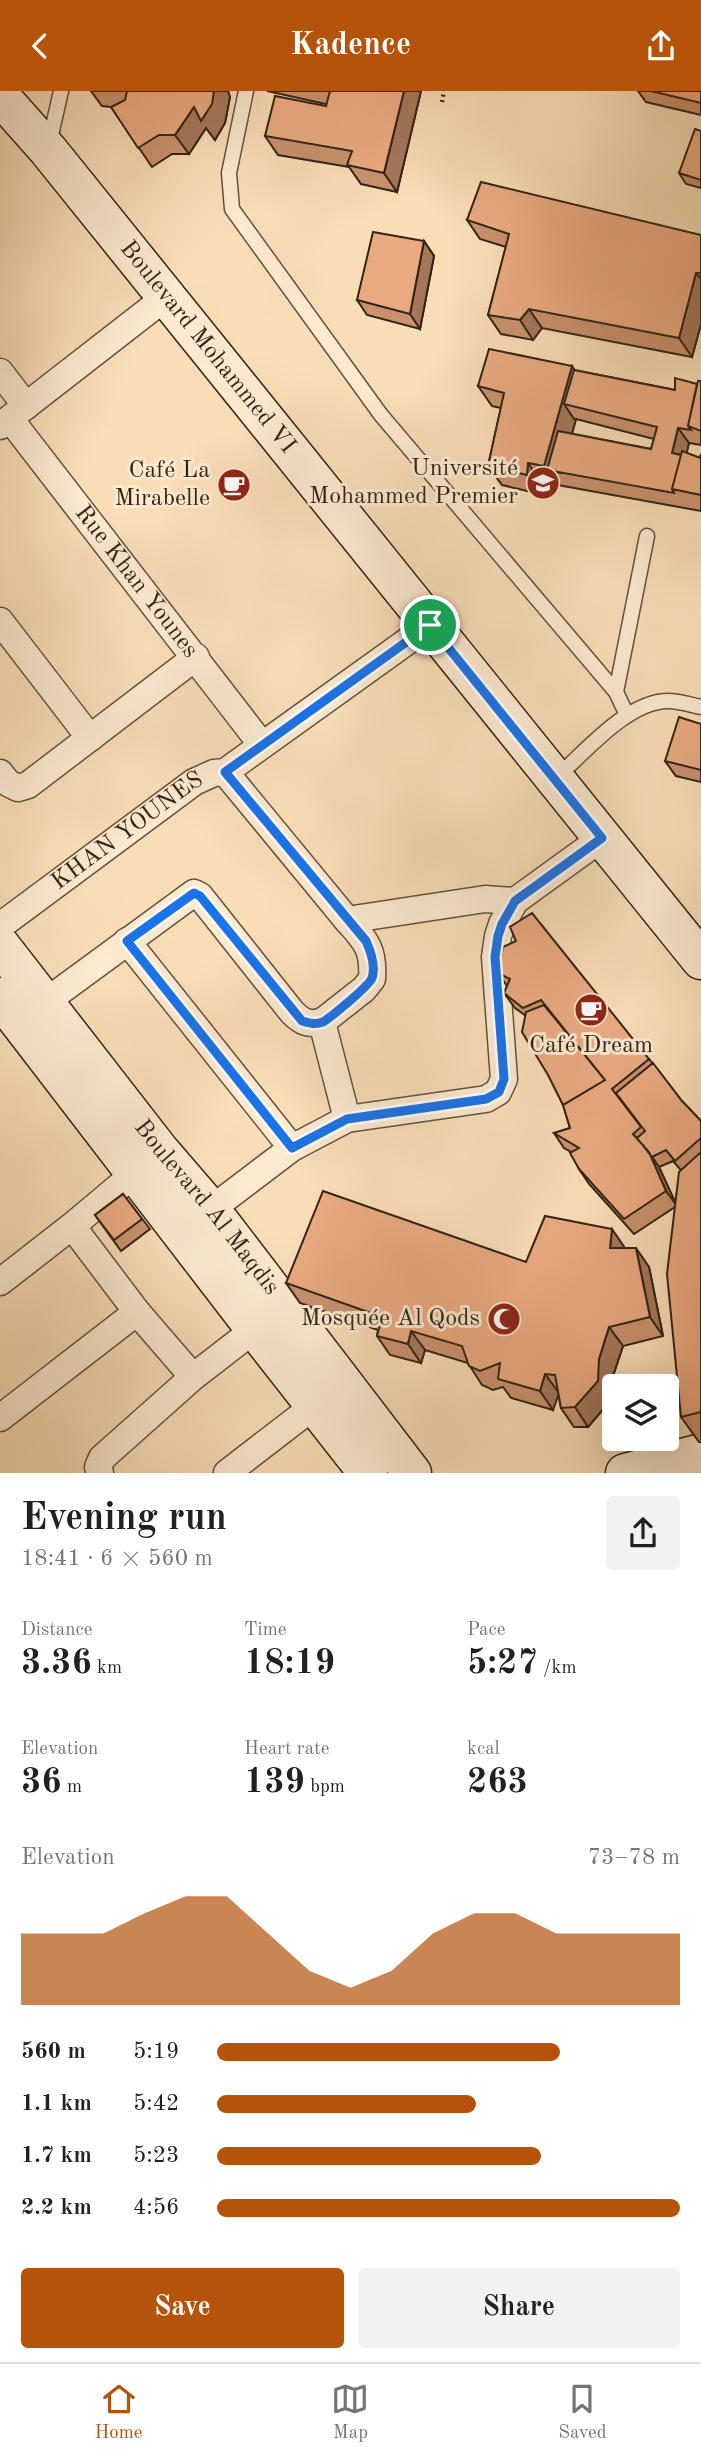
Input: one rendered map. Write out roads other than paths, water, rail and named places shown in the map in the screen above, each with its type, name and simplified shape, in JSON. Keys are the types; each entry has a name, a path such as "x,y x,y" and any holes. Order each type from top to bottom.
{"street":[{"name":"Boulevard Mohammed VI","path":"0,96 48,150 701,960"},
{"path":"12,417 166,297"},
{"name":"Rue Khan Younes","path":"0,372 12,417 262,745"},
{"path":"0,621 90,738"},
{"name":"KHAN YOUNES","path":"0,926 194,782 214,772 225,772 430,625"},
{"path":"0,773 8,783 18,788 28,785 196,657"},
{"path":"44,1003 194,893 200,896 302,1021 312,1024 322,1022 364,989 372,979 371,952 366,941 225,772"},
{"path":"196,1221 292,1148 347,1119 486,1099 499,1092 504,1079 495,957 498,936 515,901 602,838"},
{"path":"347,920 485,899 515,901"},
{"path":"127,941 292,1148"},
{"name":"Boulevard Al Maqdis","path":"0,946 44,1003 148,1161"},
{"name":"Boulevard Al Maqdis","path":"0,997 148,1161 196,1221 329,1394 368,1473"},
{"path":"322,1022 347,1119"},
{"path":"0,1282 72,1226 148,1161"},
{"name":"Boulevard Al Maqdis","path":"196,1221 254,1329 329,1394 412,1473"},
{"path":"72,1226 137,1312 193,1377"},
{"path":"0,1418 137,1312"},
{"path":"100,1473 98,1467 102,1458 193,1377 254,1329"},
{"path":"228,1473 329,1394"},
{"path":"625,1473 696,1456"}],"lane":[{"path":"48,150 61,91"},
{"path":"246,91 229,173 232,209 381,415 616,692 627,715"},
{"path":"616,692 647,536"},
{"path":"555,779 627,715 646,705 668,701 701,707"}],"place":[{"name":"Université Mohammed Premier","path":"543,483"},
{"name":"Café La Mirabelle","path":"234,485"},
{"name":"Café Dream","path":"591,1010"},
{"name":"Mosquée Al Qods","path":"504,1319"}]}
